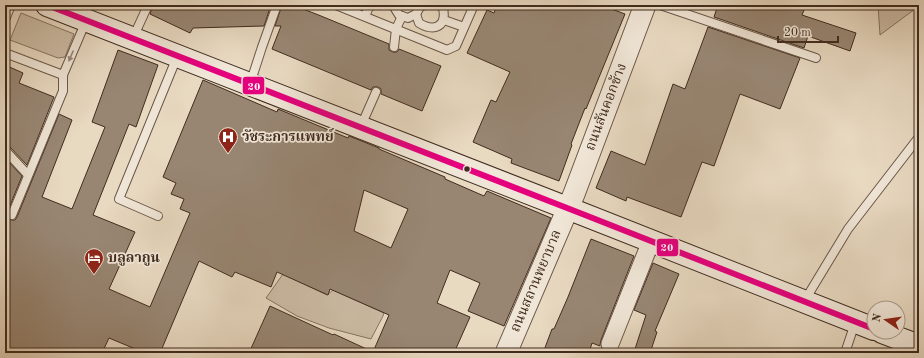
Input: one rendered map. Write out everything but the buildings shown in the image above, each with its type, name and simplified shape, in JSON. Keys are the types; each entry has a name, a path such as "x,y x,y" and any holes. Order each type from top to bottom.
{"main road":[{"path":"47,5 865,325"},
{"path":"903,340 919,346"}],"street":[{"name":"ถนนสันคอกช้าง","path":"567,208 645,5"},
{"name":"ถนนสถานพยาบาล","path":"506,353 567,208"},
{"path":"610,344 651,241"}],"lane":[{"path":"5,20 11,5"},
{"path":"133,38 148,5"},
{"path":"250,84 277,5"},
{"path":"336,5 447,50 456,46 474,5"},
{"path":"365,16 369,5"},
{"path":"394,5 398,15 408,18 420,8"},
{"path":"420,8 419,23 426,27 436,27 444,20 443,8 439,5"},
{"path":"660,5 816,58"},
{"path":"394,47 396,29 402,16"},
{"path":"5,212 12,215 63,90 63,76 86,20"},
{"path":"444,20 464,27"},
{"path":"422,39 426,27"},
{"path":"5,53 63,76"},
{"path":"158,216 119,199 178,56"},
{"path":"360,128 376,92"},
{"path":"804,301 848,229 919,137"},
{"path":"5,150 28,175"},
{"path":"845,353 865,325"}],"shaded area":[{"path":"878,5 919,5 919,6 880,35"},
{"path":"21,13 74,34 65,57 58,58 10,40"},
{"path":"283,274 327,295 333,290 384,313 371,339 329,328 297,316 266,298"}],"transit line":[{"name":"20","path":"47,5 866,326"}],"place":[{"name":"วัชระการแพทย์","path":"228,154"},
{"name":"บลูลากูน","path":"94,275"}]}
